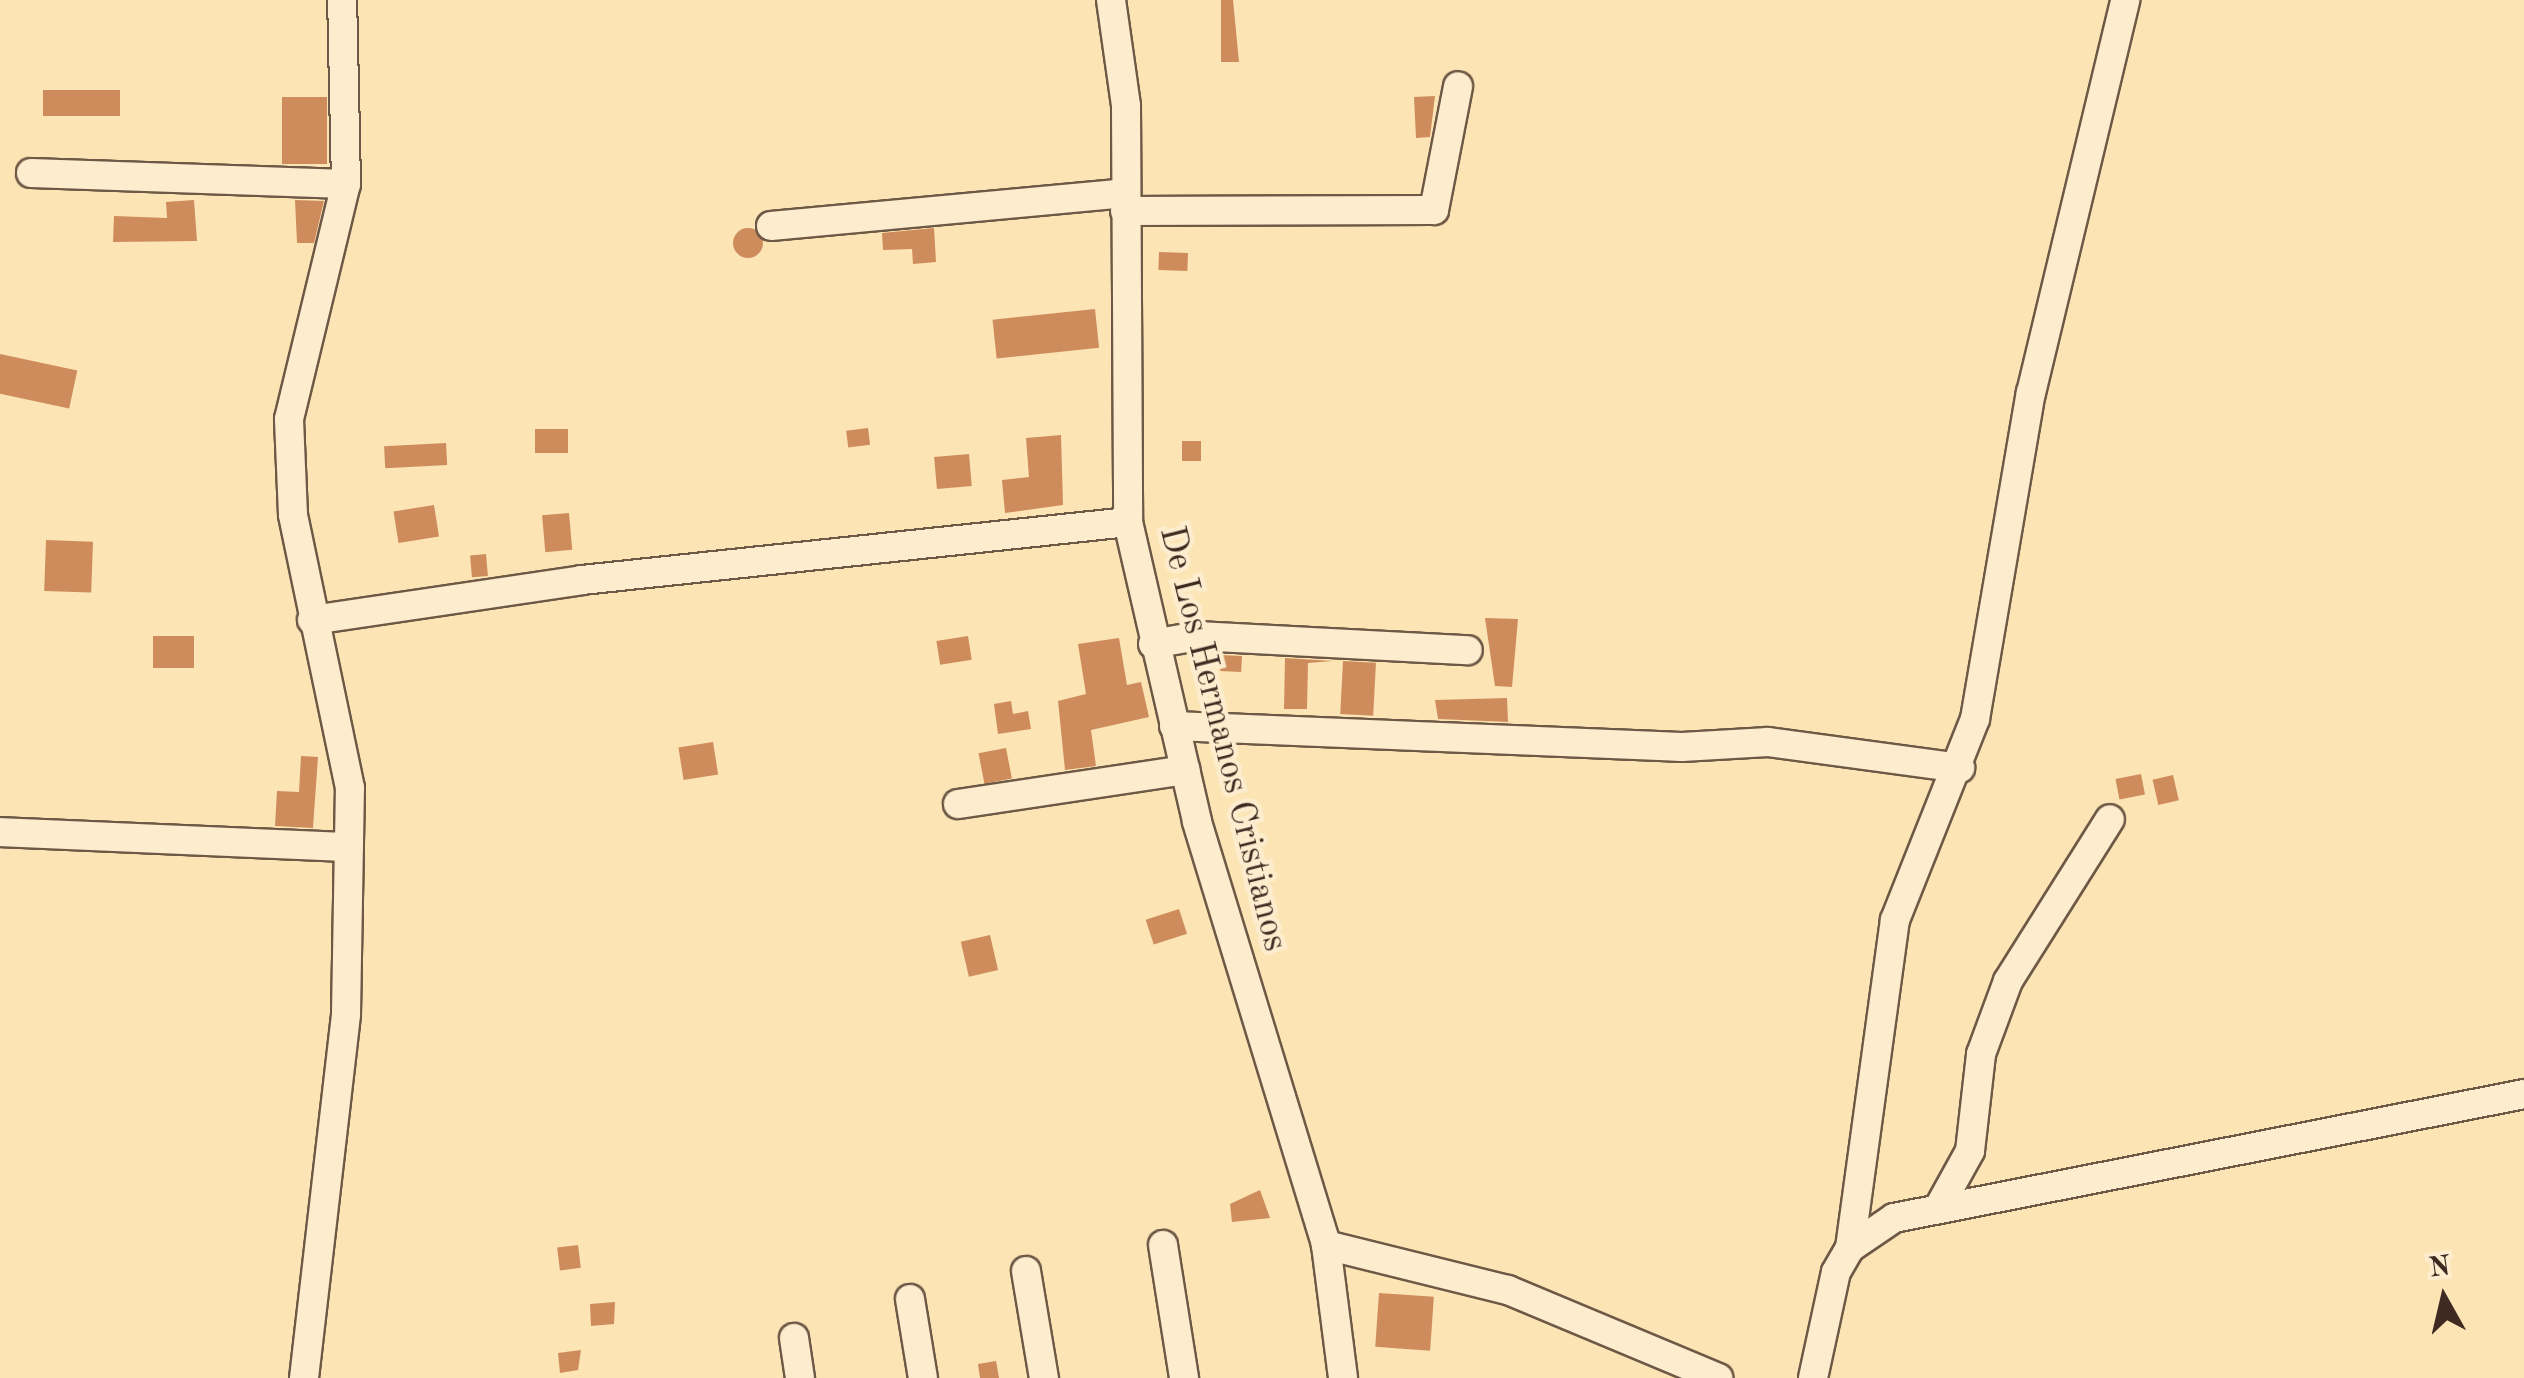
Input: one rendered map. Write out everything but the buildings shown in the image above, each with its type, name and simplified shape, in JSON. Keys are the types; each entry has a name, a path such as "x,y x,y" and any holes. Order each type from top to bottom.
{"street":[{"path":"304,1378 346,1014 350,788 292,515 289,419 346,184 342,0"},
{"name":"De Los Hermanos Cristianos","path":"1111,0 1126,106 1128,522 1185,770 1326,1245 1342,1378"},
{"path":"1813,1378 1850,1248 1895,920 1960,768 1997,617 2032,393 2125,0"},
{"path":"772,226 1125,202 1434,210 1458,86"},
{"path":"31,173 346,184"},
{"path":"312,620 582,580 1128,522"},
{"path":"1153,644 1197,636 1468,650"},
{"path":"1174,726 1682,748 1768,742 1960,768"},
{"path":"958,804 1185,770"},
{"path":"1939,1207 1970,1151 1982,1054 2008,981 2110,819"},
{"path":"0,832 349,847"},
{"path":"1850,1248 1894,1218 1939,1207 2524,1094"},
{"path":"1163,1245 1184,1378"},
{"path":"1326,1245 1508,1290 1718,1378"},
{"path":"1026,1271 1044,1378"},
{"path":"910,1299 924,1378"},
{"path":"794,1338 800,1378"}]}
